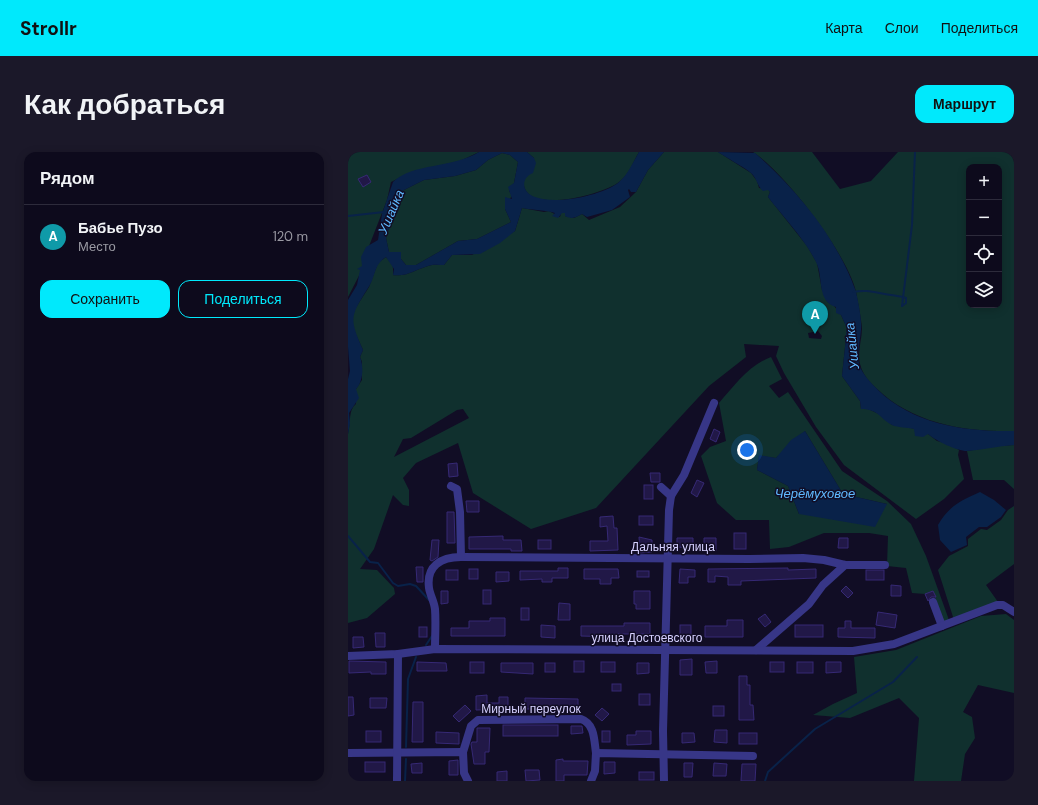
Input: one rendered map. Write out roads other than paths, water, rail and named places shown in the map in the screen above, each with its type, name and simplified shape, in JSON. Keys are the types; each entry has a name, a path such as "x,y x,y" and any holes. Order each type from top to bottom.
{"street":[{"path":"664,781 662,731 668,510 671,496 684,475 714,403"},
{"path":"451,486 456,489 460,512 460,557"},
{"path":"661,486 671,496"},
{"name":"Дальняя улица","path":"435,649 435,608 429,588 430,572 431,568 442,559 460,557 803,558 824,560 845,565 885,566"},
{"path":"756,650 809,604 823,585 845,565"},
{"path":"933,602 942,626"},
{"name":"улица Достоевского","path":"348,656 398,654 435,649 853,651 894,644 997,605 1003,605 1014,612"},
{"path":"397,781 398,654"},
{"name":"Мирный переулок","path":"468,781 464,773 463,752 470,726 478,720 581,719 585,720 592,727 596,753 595,771 591,781"},
{"path":"348,753 463,752"},
{"path":"596,753 753,756"}],"water":[{"name":"Ушайка","path":"479,152 527,152 534,158 536,163 533,173 526,178 524,182 527,192 535,197 544,199 566,200 600,192 618,183 625,176 639,152 664,152 648,170 636,192 631,192 629,189 630,197 612,210 587,217 582,214 572,218 565,216 565,213 562,213 558,218 552,216 555,213 522,208 515,231 500,243 480,254 452,255 444,265 430,265 402,275 393,275 394,269 386,257 382,260 377,267 371,284 355,312 355,331 363,350 360,357 362,370 360,382 356,389 359,398 349,413 350,423 348,434 348,379 350,371 348,347 348,300 357,285 360,270 357,269 362,266 361,257 366,247 378,240 382,214 393,182 401,176 422,168 458,161","holes":["502,153 510,155 518,162 514,183 508,187 512,199 505,197 505,209 511,222 477,239 458,241 416,265 406,265 401,259 401,252 389,252 386,238 400,192 424,180 455,176 476,170 488,160"]},
{"name":"Ушайка","path":"718,152 755,153 800,198 826,233 847,270 855,289 861,321 858,351 860,368 864,375 878,390 892,402 924,419 960,428 1014,431 1014,445 963,451 936,440 928,434 923,437 915,436 914,429 894,426 888,423 876,412 861,409 860,401 842,376 847,328 841,315 836,313 836,307 826,300 823,294 818,268 811,253 800,236 768,197 770,192 768,190 763,191 759,187 755,177 751,173"},
{"name":"Черёмуховое","path":"805,431 843,494 887,504 875,527 799,514 788,486 757,470 759,455 776,458 791,440"},
{"path":"980,492 994,500 1006,510 1001,517 987,527 979,527 966,537 967,545 951,552 940,540 938,525 946,513 956,505"}],"waterway":[{"path":"902,306 912,225 915,152"},
{"name":"Ушайка","path":"348,216 384,212"},
{"path":"853,292 868,291 900,296 906,298 906,303 902,306"},
{"path":"348,536 370,562 378,563 393,583 398,586 410,584 416,586 429,600"},
{"path":"426,645 432,636"},
{"path":"406,747 408,679 416,657"},
{"path":"765,781 768,772 815,729 893,682 917,657"},
{"path":"405,781 406,759"}],"place":[{"name":"Бабье Пузо","path":"815,334"}]}
